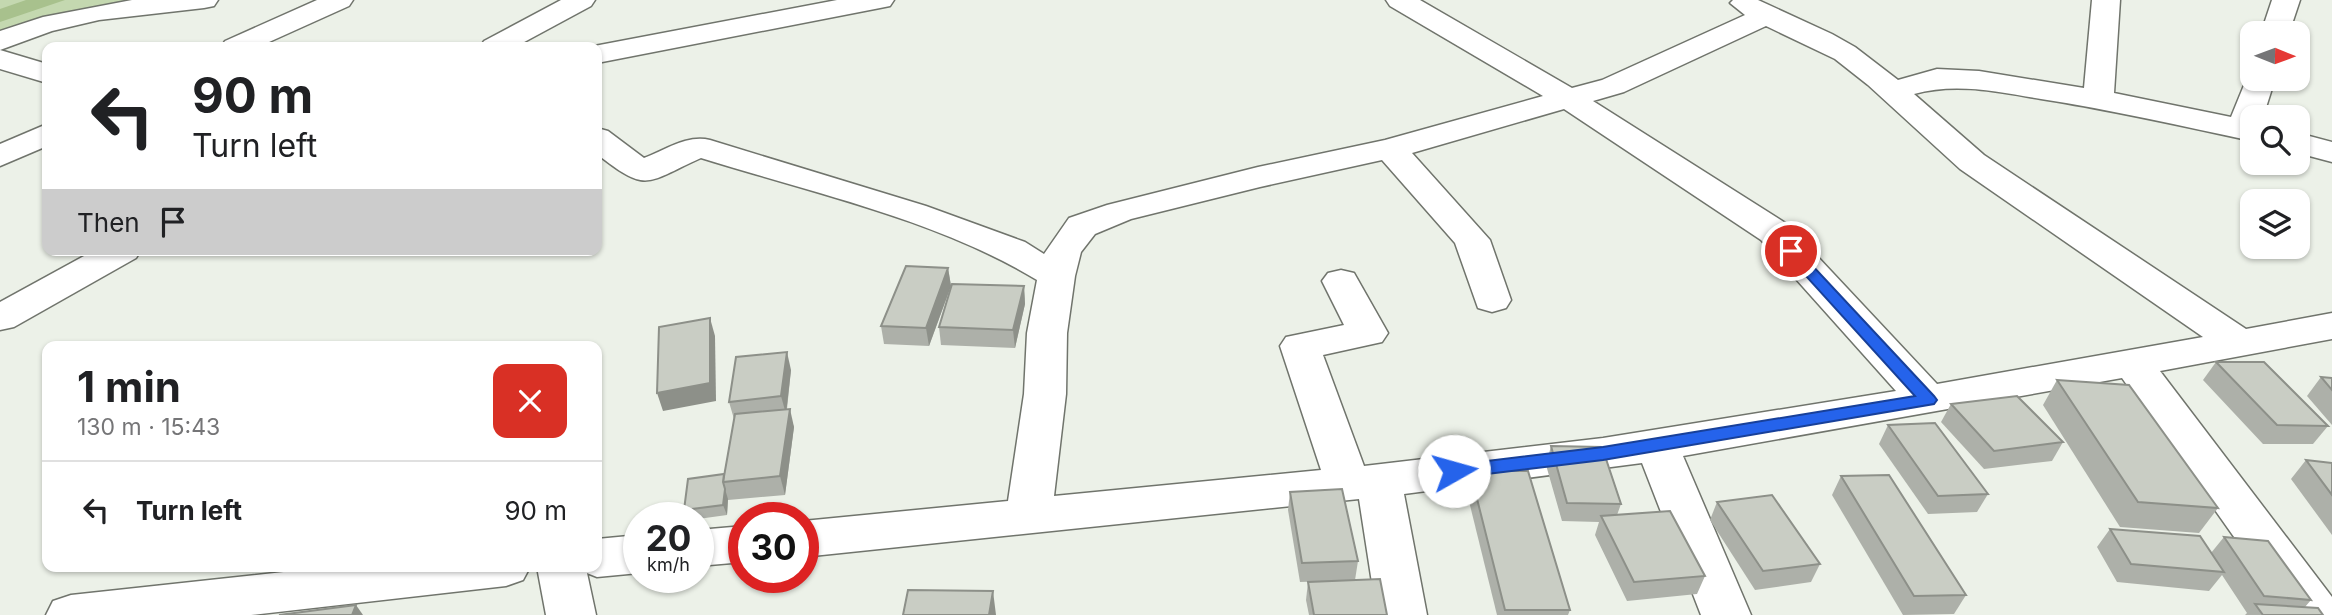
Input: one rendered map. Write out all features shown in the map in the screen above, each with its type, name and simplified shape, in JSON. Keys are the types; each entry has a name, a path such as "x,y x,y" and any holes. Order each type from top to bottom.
{"street":[{"path":"0,41 43,25 99,12 204,0"},
{"path":"246,42 339,0"},
{"path":"503,42 581,0"},
{"path":"602,53 880,0"},
{"path":"1400,0 1566,97 1774,232 1928,400"},
{"path":"2098,99 2106,0"},
{"path":"2279,21 2286,0"},
{"path":"1029,517 1045,394 1047,332 1056,276 1063,252 1082,226 1119,212 1245,180 1390,149 1566,97 1613,86 1752,8 1843,52 1892,91 1934,132 1972,162 2238,341"},
{"path":"0,59 42,72"},
{"path":"1892,91 1937,78 1979,80 2098,99 2240,128"},
{"path":"0,156 42,136"},
{"path":"602,142 640,172 699,147 773,167 914,213 1012,250 1056,276"},
{"path":"2310,146 2332,152"},
{"path":"1390,149 1472,240 1492,300"},
{"path":"0,318 112,256"},
{"path":"1341,281 1368,333 1300,346 1364,482 1402,615"},
{"path":"819,537 1364,482 1603,454 1928,400 2133,364 2238,341 2332,326"},
{"path":"2133,364 2318,615"},
{"path":"1656,444 1726,615"},
{"path":"602,558 623,556"},
{"path":"71,615 461,572"},
{"path":"562,572 571,615"}],"shaded area":[{"path":"0,0 177,0 0,36"},
{"path":"26,0 65,0 0,22 0,9"}],"building":[{"path":"906,266 948,268 926,328 881,326"},
{"path":"952,284 1024,286 1013,330 939,327"},
{"path":"710,318 710,383 657,393 659,327"},
{"path":"787,352 781,396 729,402 736,357"},
{"path":"2216,362 2264,362 2328,426 2277,425"},
{"path":"2321,377 2332,378 2332,390"},
{"path":"2057,380 2129,385 2218,508 2138,502"},
{"path":"2017,396 2063,442 1994,451 1951,404"},
{"path":"790,409 780,476 723,482 735,414"},
{"path":"1935,423 1988,494 1938,496 1888,425"},
{"path":"1551,446 1602,447 1621,504 1567,503"},
{"path":"2306,460 2332,463 2332,495"},
{"path":"1470,471 1528,471 1570,610 1505,610"},
{"path":"724,474 723,505 714,506 714,502 685,502 688,479"},
{"path":"1889,475 1966,595 1914,596 1841,476"},
{"path":"1342,489 1358,561 1302,563 1290,492"},
{"path":"1772,495 1820,564 1763,571 1717,502"},
{"path":"1670,511 1705,576 1634,582 1601,516"},
{"path":"2110,529 2200,536 2224,572 2131,564"},
{"path":"2224,537 2268,541 2311,600 2264,596"},
{"path":"1380,579 1387,615 1314,615 1308,582"},
{"path":"908,590 993,591 989,615 903,615"},
{"path":"2255,604 2318,608 2323,615 2263,615"},
{"path":"356,605 352,615 279,615"}],"route":[{"path":"1454,471 1603,454 1928,400 1791,251"}]}
